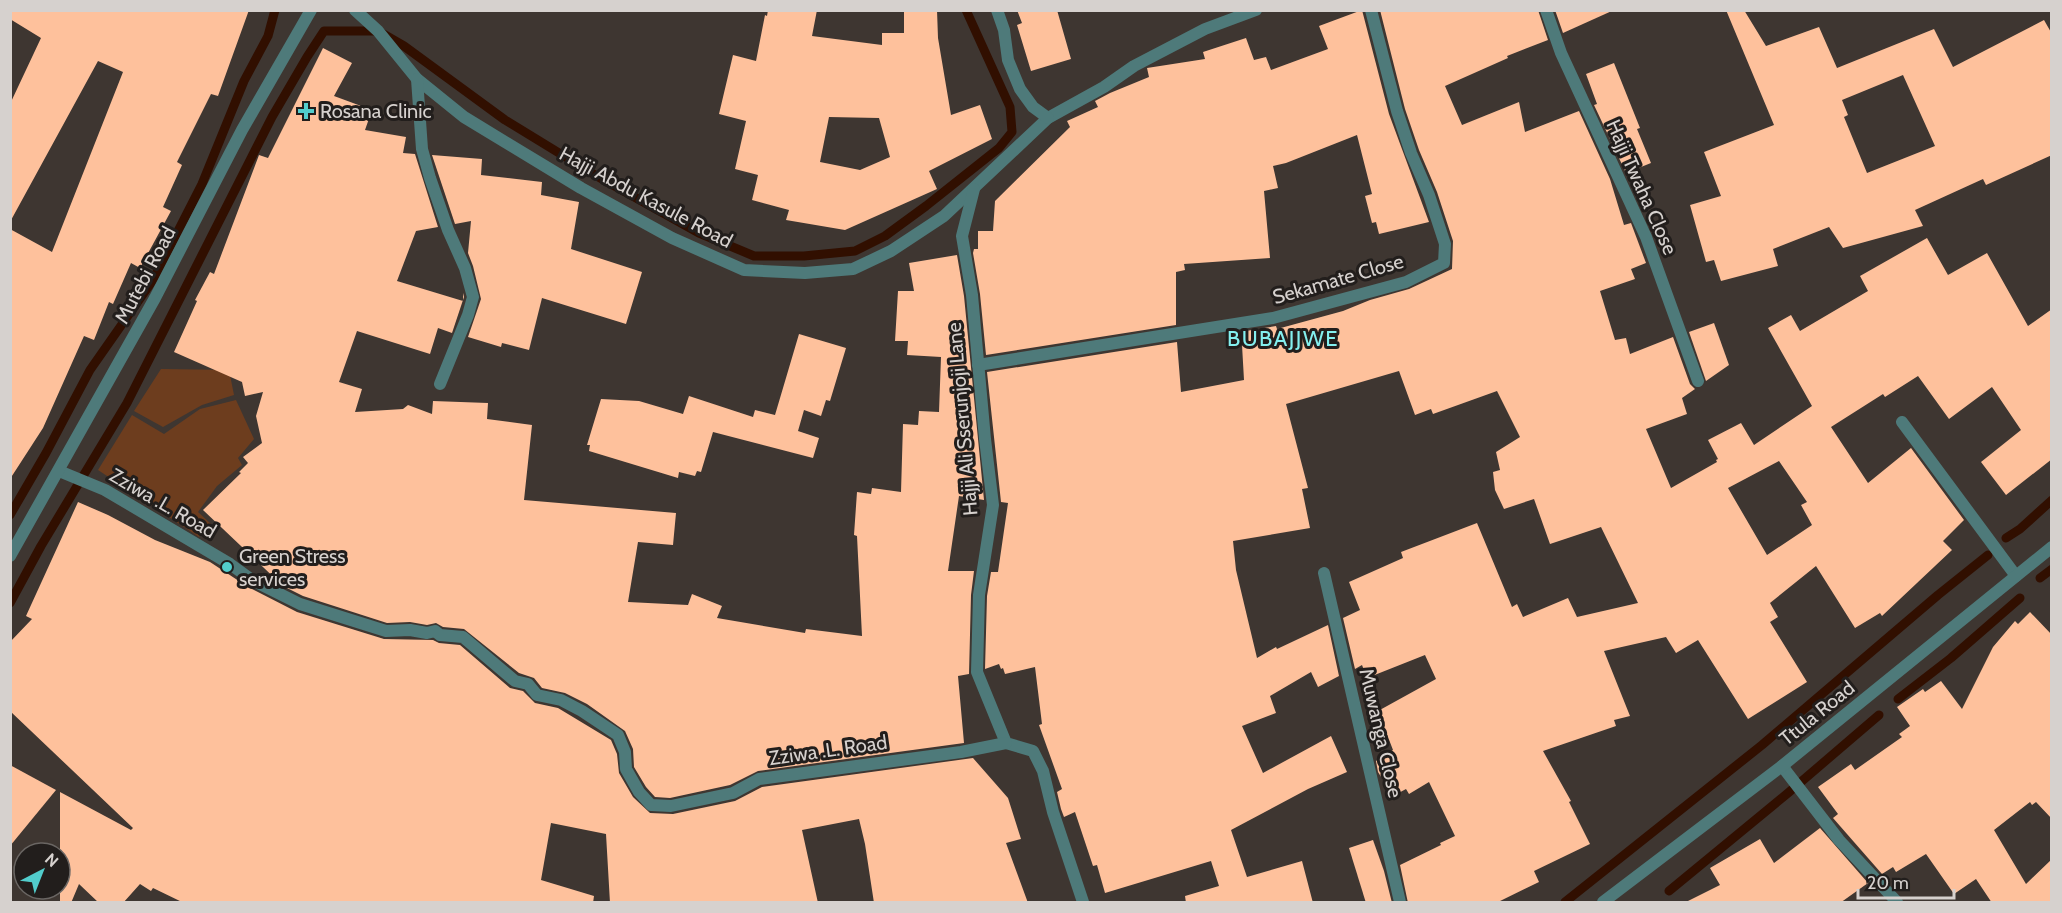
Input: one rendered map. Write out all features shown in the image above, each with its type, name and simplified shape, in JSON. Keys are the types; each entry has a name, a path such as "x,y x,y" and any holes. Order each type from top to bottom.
{"street":[{"name":"Mutebi Road","path":"10,556 60,471 155,298 242,130 311,10"},
{"name":"Hajji Abdu Kasule Road","path":"355,10 378,31 417,79 464,117 581,188 672,238 744,270 805,273 853,269 891,251 944,216 1048,118 1104,87 1134,66 1205,29 1256,10"},
{"path":"997,10 1004,30 1008,60 1020,89 1033,107 1048,118"},
{"name":"Sekamate Close","path":"978,365 1273,318 1406,282 1444,263 1445,244 1397,111 1371,10"},
{"name":"Hajji Twaha Close","path":"1546,10 1561,53 1646,237 1698,381"},
{"path":"417,79 422,149 433,189 465,268 474,297 440,384"},
{"name":"Hajji Ali Sserunjoji Lane","path":"974,188 962,236 972,295 993,505 980,595 977,672 1006,743"},
{"path":"1902,422 2016,576"},
{"name":"Zziwa .L. Road","path":"60,471 105,490 230,564 252,580 300,604 386,631 410,630 427,633 435,631 440,635 463,637 515,681 528,684 537,695 561,700 618,735 625,752 626,769 639,792 651,805 671,806 733,794 759,779 961,752 1006,743"},
{"name":"Ttula Road","path":"1603,903 1782,766 2052,547"},
{"name":"Muwanga Close","path":"1324,573 1400,903"},
{"path":"1006,743 1033,751 1038,761 1083,903"},
{"path":"1782,766 1839,840 1897,903"}],"shaded area":[{"path":"161,369 229,370 234,395 202,405 163,427 134,411"},
{"path":"236,400 254,439 238,458 242,465 217,486 198,512 211,524 199,537 98,470 132,415 164,434 200,409"}],"building":[{"path":"10,10 249,10 218,96 211,94 177,162 182,165 163,207 171,211 140,268 131,263 113,304 109,302 94,340 84,336 43,428 10,479 10,229 52,252 123,72 98,61 10,222 10,104 41,38 10,19"},
{"path":"768,10 817,10 812,36 882,45 882,33 904,33 904,10 937,10 938,38 951,115 980,105 992,139 929,171 937,189 845,230 786,220 789,210 752,200 758,175 735,169 746,121 719,114 733,55 756,61 765,15 767,16","holes":["829,117 879,118 890,157 860,170 820,162"]},
{"path":"1017,10 1057,10 1071,59 1031,71 1017,25 1022,23"},
{"path":"1362,10 1389,114 1429,222 1379,234 1376,222 1372,223 1365,196 1372,194 1357,135 1273,166 1278,188 1264,191 1270,258 1184,264 1185,270 1176,272 1176,325 986,355 973,253 974,249 978,249 978,231 993,231 995,201 1070,127 1067,121 1098,107 1095,101 1149,77 1147,68 1205,59 1203,52 1246,38 1254,60 1266,57 1271,70 1328,49 1319,26"},
{"path":"1380,10 1538,10 1548,40 1507,56 1508,58 1445,86 1462,125 1519,102 1525,132 1579,111 1610,179 1624,225 1631,223 1646,263 1631,269 1635,279 1600,291 1615,340 1626,338 1630,354 1673,337 1690,384 1695,389 1682,398 1687,414 1646,429 1671,488 1717,462 1718,459 1708,440 1741,423 1754,445 1812,406 1768,328 1791,315 1800,331 1868,291 1860,276 1927,238 1948,275 1987,253 2028,326 2052,309 2052,459 2006,495 1981,462 2021,430 1992,387 1949,419 1918,376 1885,397 1883,394 1831,427 1868,483 1911,448 1964,520 1943,541 1952,550 1882,616 1880,613 1855,628 1816,566 1770,603 1778,617 1770,622 1807,682 1748,719 1698,640 1676,653 1666,637 1604,651 1630,716 1614,720 1616,726 1543,751 1571,801 1569,802 1590,844 1534,871 1539,882 1496,903 1408,903 1400,865 1455,836 1429,782 1409,794 1406,789 1393,796 1378,772 1376,761 1393,750 1378,711 1436,679 1425,655 1367,678 1362,665 1355,669 1343,618 1360,610 1349,582 1403,558 1401,552 1477,523 1512,607 1517,604 1523,617 1568,598 1577,617 1638,603 1601,527 1550,544 1534,499 1504,509 1495,490 1493,472 1500,470 1496,452 1520,437 1497,391 1433,414 1431,409 1415,415 1399,371 1286,404 1308,488 1302,489 1310,528 1233,541 1236,570 1257,658 1276,647 1277,649 1328,625 1339,676 1318,687 1311,672 1270,696 1276,713 1242,726 1263,773 1331,736 1347,772 1308,789 1231,830 1247,877 1302,861 1313,903 1186,903 1185,896 1219,886 1211,861 1105,893 1097,865 1093,866 1075,812 1064,817 1061,809 1057,792 1062,789 1039,725 1042,724 1035,667 1005,674 999,664 985,669 987,596 991,572 998,572 1008,503 1001,502 987,372 1177,342 1181,392 1244,380 1242,345 1247,345 1246,331 1276,326 1277,329 1343,311 1370,300 1409,289 1452,269 1453,241 1405,109","holes":["1779,461 1807,502 1801,505 1812,525 1767,555 1728,488"]},
{"path":"1555,10 1614,10 1563,33"},
{"path":"1726,10 1744,10 1766,46 1819,27 1837,68 1934,29 1953,67 2044,20 2052,34 2052,155 1986,185 1983,179 1915,210 1923,226 1843,248 1829,227 1773,249 1778,266 1721,281 1714,260 1706,262 1690,205 1721,196 1704,152 1774,125","holes":["1903,75 1935,146 1867,173 1844,117 1848,115 1842,100"]},
{"path":"323,48 352,63 334,96 372,110 365,130 406,137 403,153 415,154 438,227 416,231 397,281 463,301 452,333 438,328 430,354 357,331 339,382 362,389 355,412 403,409 408,405 432,414 433,401 488,403 487,419 532,425 524,500 676,513 673,545 638,542 628,602 688,605 692,594 722,606 717,618 805,633 806,629 862,636 857,536 854,535 857,492 871,494 872,488 901,492 903,424 918,425 919,411 939,412 941,357 907,355 908,341 895,341 898,291 914,291 909,263 957,255 964,296 984,500 959,496 948,571 974,571 971,595 969,674 958,676 964,743 758,771 730,785 670,798 655,797 634,767 633,749 625,731 587,704 565,693 542,688 534,678 519,673 464,629 443,627 436,623 427,625 410,622 387,623 303,596 283,586 203,510 241,473 239,472 248,463 243,457 262,443 256,416 263,392 245,396 242,382 174,352 197,301 195,300 210,272 214,274 259,155 268,158"},
{"path":"1614,63 1640,128 1637,129 1651,163 1626,173 1594,105 1597,104 1586,74"},
{"path":"432,155 482,159 481,175 542,182 541,195 579,202 571,249 642,272 626,324 542,298 529,350 502,343 501,347 468,337 481,299 468,253 471,221 455,224"},
{"path":"1714,323 1729,365 1706,381 1689,332"},
{"path":"799,334 846,348 830,401 826,400 821,416 804,410 798,431 819,438 813,458 713,432 701,472 697,471 695,476 679,472 678,478 589,451 590,445 587,445 601,399 639,401 683,414 689,396 753,417 755,410 775,415"},
{"path":"78,502 155,540 210,562 248,587 297,612 384,639 433,640 439,643 460,645 510,688 523,691 535,703 558,708 611,740 617,754 619,773 633,797 650,813 673,814 735,801 762,787 973,758 1008,798 1021,839 1006,843 1028,903 874,903 859,819 802,830 818,903 610,903 606,834 551,823 541,880 594,896 593,903 184,903 153,888 151,891 140,884 123,903 99,903 79,884 72,901 72,841 60,841 60,792 131,830 133,828 10,711 10,642 32,619 26,616"},
{"path":"2030,612 2052,635 2052,819 2036,802 2032,805 2030,802 1994,830 2026,884 2052,859 2052,903 1992,903 1976,879 1954,894 1926,854 1896,872 1893,867 1882,874 1833,818 1838,814 1818,787 1851,764 1855,770 1902,737 1899,734 1910,726 1897,707 1923,689 1925,692 1941,681 1962,709 1993,647 2015,621 2018,624"},
{"path":"10,765 56,790 10,846"},
{"path":"1820,828 1868,883 1840,903 1684,903 1720,885 1710,868 1760,839 1774,863"},
{"path":"1373,840 1392,903 1366,903 1349,848"},
{"path":"60,901 72,901 71,903 60,903"}],"waterway":[{"path":"10,515 90,370 153,280 202,184 244,81 268,36 275,10"},
{"path":"10,603 41,546 127,403 272,117 324,31 378,31 404,46 505,120 595,175 699,233 754,256 804,256 855,251 885,236 999,148 1012,132 1010,107 966,10"},
{"path":"2006,538 2020,529 2052,500"},
{"path":"1565,902 1762,745 1988,555"},
{"path":"2040,578 2052,569"},
{"path":"1898,699 1951,658 2020,598"},
{"path":"1669,891 1879,715"}],"place":[{"name":"Rosana Clinic","path":"306,111"},
{"name":"Green Stress services","path":"227,567"}],"district":[{"name":"BUBAJJWE","path":"1283,338"}]}
